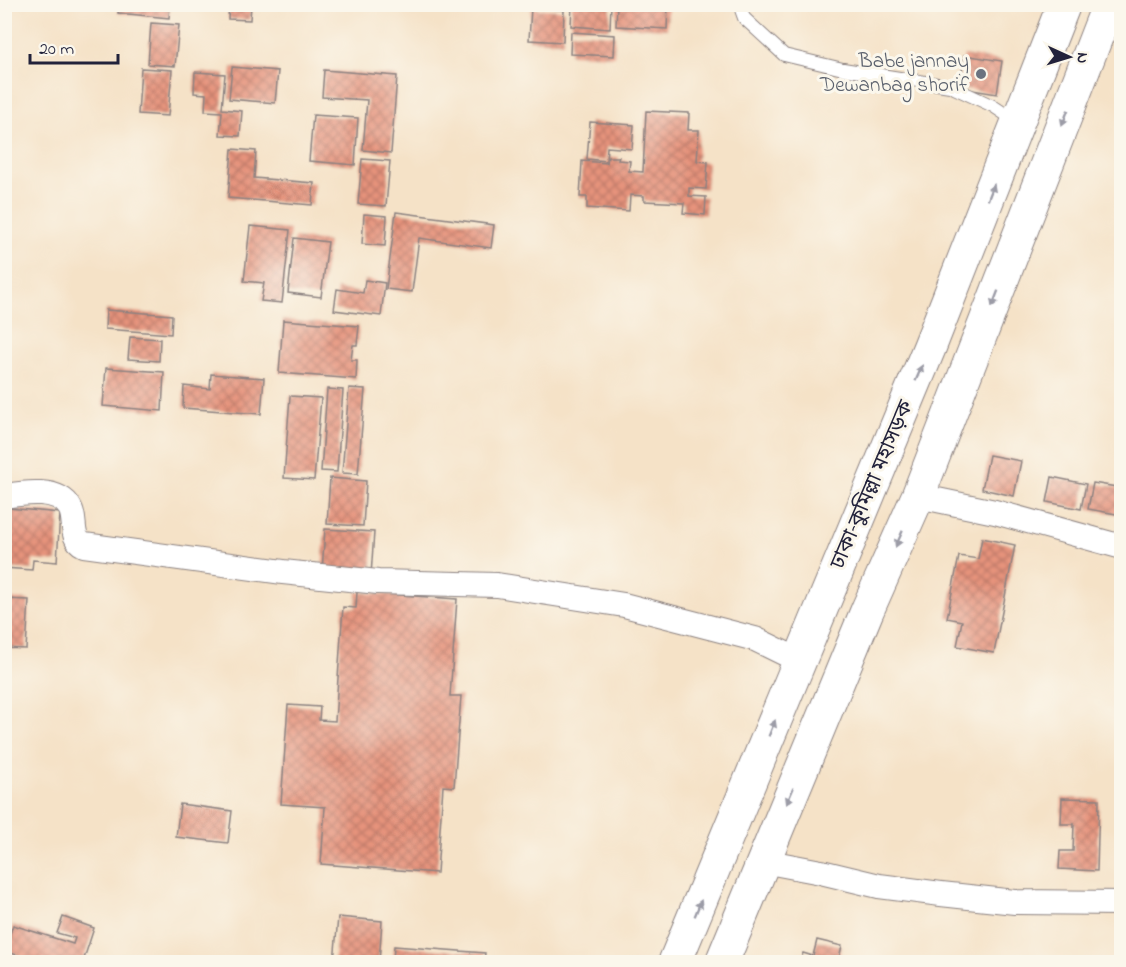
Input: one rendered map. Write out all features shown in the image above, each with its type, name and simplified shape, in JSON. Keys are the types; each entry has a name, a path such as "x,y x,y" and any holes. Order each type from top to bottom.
{"highway":[{"name":"ঢাকা–কুমিল্লা মহাসড়ক","path":"675,963 930,346 1064,4"},
{"name":"ঢাকা–কুমিল্লা মহাসড়ক","path":"722,963 867,611 918,496 1111,16"}],"street":[{"path":"4,496 31,492 61,498 72,511 77,542 84,545 283,572 378,582 497,585 624,605 754,639 800,661"},
{"path":"918,496 995,512 1122,547"},
{"path":"763,861 879,886 931,893 1015,902 1122,903"}],"lane":[{"path":"739,4 744,18 784,55 843,69 950,86 993,106 1018,122"}],"building":[{"path":"119,4 170,4 169,18 118,13"},
{"path":"229,4 251,4 250,20 228,19"},
{"path":"572,4 611,4 610,29 571,26"},
{"path":"617,4 668,4 667,29 616,26"},
{"path":"531,8 564,10 563,42 529,40"},
{"path":"151,23 179,25 175,66 148,64"},
{"path":"571,32 615,35 614,56 570,54"},
{"name":"Babe jannay Dewanbag shorif","path":"964,55 1002,61 997,94 960,88"},
{"path":"232,67 278,71 275,103 229,99"},
{"path":"141,68 172,70 168,116 138,114"},
{"path":"324,70 397,76 391,153 363,150 367,100 322,97"},
{"path":"195,72 225,74 222,109 242,111 240,136 220,135 222,112 205,111 206,94 194,93"},
{"path":"646,111 689,113 688,130 699,130 697,161 708,162 706,189 689,188 689,196 706,197 705,215 683,213 684,203 644,201 644,196 630,195 629,211 587,208 587,197 580,197 582,161 607,163 608,157 619,157 618,160 630,161 629,171 643,172"},
{"path":"313,115 358,118 355,165 309,161"},
{"path":"590,122 634,125 632,149 607,147 606,161 587,159"},
{"path":"232,149 256,151 254,178 314,183 312,205 228,198"},
{"path":"362,159 390,161 386,206 358,204"},
{"path":"396,212 494,225 491,248 419,238 412,292 386,289"},
{"path":"364,214 387,216 385,246 362,244"},
{"path":"250,226 290,230 282,303 261,301 264,283 244,281"},
{"path":"294,238 328,242 321,297 288,293"},
{"path":"365,280 385,283 381,316 334,310 337,289 363,293"},
{"path":"106,310 172,315 171,334 105,329"},
{"path":"283,320 359,326 357,345 353,345 351,360 357,360 356,379 279,373"},
{"path":"130,337 160,339 159,361 128,359"},
{"path":"106,368 164,372 162,411 103,406"},
{"path":"211,374 264,378 261,414 183,408 184,386 210,389"},
{"path":"349,388 365,389 358,474 342,473"},
{"path":"327,389 343,390 337,472 321,471"},
{"path":"290,396 321,398 314,480 284,478"},
{"path":"989,455 1021,461 1014,496 982,489"},
{"path":"1052,477 1086,484 1081,509 1047,502"},
{"path":"330,478 366,481 363,526 327,524"},
{"path":"1093,483 1122,488 1122,515 1088,509"},
{"path":"8,508 60,513 57,562 33,560 32,570 4,568"},
{"path":"325,529 374,532 371,575 322,571"},
{"path":"982,538 1015,545 994,653 957,646 962,621 947,618 959,556 978,559"},
{"path":"357,592 457,599 450,696 461,696 454,787 443,786 437,873 321,864 325,807 281,804 288,705 320,707 319,720 335,721 343,607 356,608"},
{"path":"4,599 29,600 26,649 4,648"},
{"path":"1062,798 1099,799 1097,871 1059,869 1060,851 1073,851 1074,824 1061,824"},
{"path":"180,804 232,811 228,843 176,837"},
{"path":"63,917 94,928 83,962 40,962 4,951 13,925 73,944 75,938 57,933"},
{"path":"338,917 382,921 379,962 334,962"},
{"path":"817,940 842,946 838,962 800,962 803,953 813,956"},
{"path":"394,946 485,953 484,962 393,962"}],"place":[{"name":"Babe jannay Dewanbag shorif","path":"981,74"}]}
